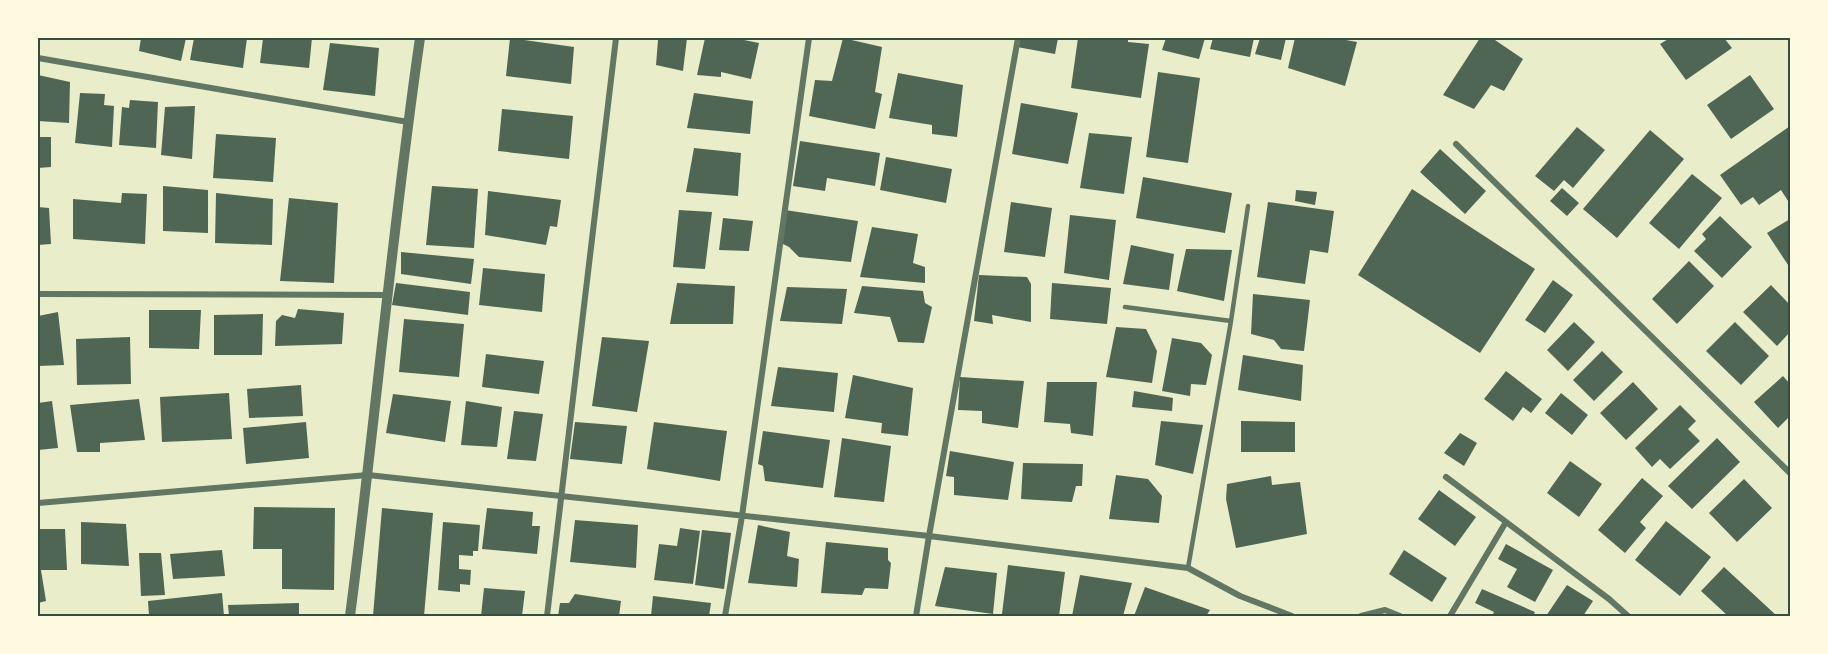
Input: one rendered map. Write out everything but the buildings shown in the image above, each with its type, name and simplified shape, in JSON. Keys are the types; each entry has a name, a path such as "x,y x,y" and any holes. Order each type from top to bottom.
{"street":[{"path":"350,616 408,122 420,38"},
{"path":"547,616 616,38"},
{"path":"725,616 742,516 809,38"},
{"path":"916,616 1018,38"},
{"path":"38,58 408,122"},
{"path":"1456,144 1791,473"},
{"path":"38,294 388,295"},
{"path":"38,503 368,475 929,536 1188,568 1240,596 1292,616"},
{"path":"1446,477 1609,598 1628,616"},
{"path":"1450,616 1506,522"},
{"path":"1361,616 1385,610 1400,616"}],"lane":[{"path":"1188,568 1231,321 1248,206"},
{"path":"1125,307 1231,321"}]}
